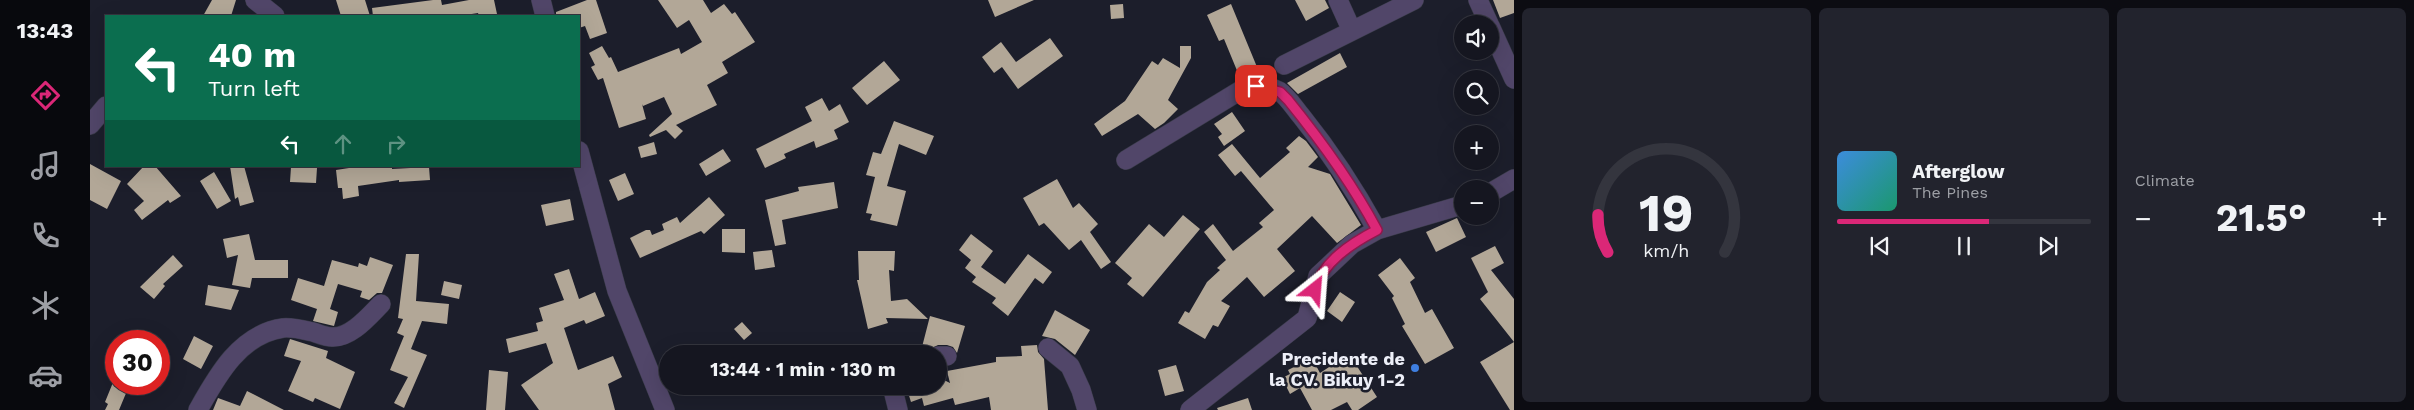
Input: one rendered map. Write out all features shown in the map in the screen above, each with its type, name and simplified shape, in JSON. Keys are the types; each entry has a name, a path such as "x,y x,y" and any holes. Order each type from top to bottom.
{"street":[{"path":"255,0 274,15"},
{"path":"541,0 545,15"},
{"path":"1284,65 1414,0"},
{"path":"1478,0 1485,15"},
{"path":"1342,1 1352,31"},
{"path":"1499,45 1514,79"},
{"path":"1126,160 1241,90 1256,86 1269,87 1280,92 1288,100 1323,144 1358,194 1377,230"},
{"path":"90,125 105,107"},
{"path":"580,156 617,292 665,410"},
{"path":"1499,188 1514,179"},
{"path":"1190,410 1307,318 1318,276 1352,244 1377,230 1454,207"},
{"path":"198,410 226,364 239,350 267,332 285,328 332,338 346,334 362,324 381,304"},
{"path":"1048,348 1070,366 1081,390 1087,410"},
{"path":"894,395 898,410"}],"building":[{"path":"212,0 236,0 231,15 204,15"},
{"path":"336,0 365,0 370,15 341,15"},
{"path":"433,0 441,0 442,5 469,0 494,0 497,14 373,15 372,8"},
{"path":"587,0 596,0 607,33 590,39 585,26 580,28 580,15 556,15 556,12"},
{"path":"658,0 703,0 711,13 724,4 732,14 735,12 755,42 722,62 728,73 707,85 717,105 676,125 683,131 675,139 666,130 650,137 649,135 672,114 664,97 643,106 642,104 646,119 619,128 603,78 598,80 591,67 595,65 589,53 602,46 609,58 611,57 618,72 679,48 681,54 702,42 689,20 677,28"},
{"path":"988,0 1034,0 995,17"},
{"path":"1295,0 1325,0 1329,8 1306,21"},
{"path":"1493,0 1514,0 1514,13 1500,18"},
{"path":"1123,4 1124,18 1111,19 1110,5"},
{"path":"1231,4 1257,67 1238,73 1224,39 1219,41 1207,15"},
{"path":"1050,38 1063,56 1018,89 1002,67 994,73 982,57 1001,42 1016,62"},
{"path":"1180,46 1191,46 1191,58 1168,100 1178,109 1155,129 1138,114 1102,136 1094,124 1125,101 1152,61 1158,65 1163,58 1180,68"},
{"path":"1340,53 1347,67 1298,94 1287,83"},
{"path":"884,61 900,80 867,105 852,88"},
{"path":"822,98 829,111 840,104 849,122 834,130 838,139 816,148 814,141 784,154 786,158 765,168 756,149 812,121 805,107"},
{"path":"1232,112 1245,131 1224,146 1218,137 1222,134 1214,124"},
{"path":"894,121 934,136 926,155 899,144 887,186 906,191 897,226 870,220 872,214 866,213 875,177 866,175 873,152 881,154"},
{"path":"1299,136 1306,141 1318,157 1308,167 1330,174 1361,225 1337,243 1312,216 1277,249 1295,271 1264,297 1247,277 1221,301 1230,306 1218,327 1213,325 1205,339 1178,323 1185,311 1189,313 1207,282 1220,270 1217,268 1226,260 1204,232 1213,224 1233,251 1263,227 1259,223 1274,210 1241,171 1235,176 1218,155 1232,144 1260,178 1290,152 1286,148"},
{"path":"654,142 657,154 641,158 638,147"},
{"path":"723,149 731,161 706,176 699,164"},
{"path":"90,164 121,181 107,209 90,200"},
{"path":"143,167 156,167 181,196 170,203 168,200 142,220 134,210 144,201 127,184"},
{"path":"230,167 244,167 254,202 240,206 238,197 235,199"},
{"path":"291,167 317,168 316,183 290,182"},
{"path":"356,167 392,167 392,169 429,167 430,180 399,182 399,180 358,186 359,196 343,199 342,188 338,188 336,170"},
{"path":"214,172 231,201 217,209 200,181"},
{"path":"625,173 634,194 618,201 609,180"},
{"path":"1057,179 1073,208 1079,203 1098,224 1090,232 1111,262 1101,269 1081,240 1069,250 1044,223 1039,226 1023,198"},
{"path":"834,182 838,208 782,220 786,244 775,246 765,200 799,191 798,187"},
{"path":"709,197 725,215 704,234 701,231 640,258 630,238 646,230 650,230 652,235 664,230 662,224 677,217 680,223"},
{"path":"570,199 574,220 546,226 541,205"},
{"path":"1183,215 1200,229 1143,297 1127,284 1132,278 1115,263 1149,224 1164,237"},
{"path":"1454,219 1454,225 1460,225 1466,237 1436,252 1426,232"},
{"path":"722,229 745,229 745,253 722,252"},
{"path":"249,234 255,260 288,260 288,278 252,278 250,288 232,285 238,255 227,258 223,239"},
{"path":"971,234 993,251 981,267 1005,284 1028,254 1052,272 1043,284 1035,278 1008,316 992,303 996,298 972,282 976,277 965,268 971,260 959,250"},
{"path":"1495,246 1504,263 1491,270 1514,299 1514,342 1480,299 1488,292 1471,258"},
{"path":"772,250 775,267 755,270 753,252"},
{"path":"858,251 895,251 894,271 889,270 891,301 907,299 928,319 886,318 888,323 868,329 857,280 859,280"},
{"path":"406,254 419,254 416,301 449,304 447,324 422,321 411,349 427,355 404,408 394,403 408,377 390,370 404,336 397,333 403,319 398,318"},
{"path":"173,255 183,266 163,284 165,286 154,299 140,287"},
{"path":"370,257 393,265 382,293 377,293 369,300 360,297 362,291 338,284 330,309 338,312 334,326 313,321 317,309 291,300 298,278 324,286 332,260 358,267 359,263 367,266"},
{"path":"1400,258 1415,278 1410,282 1425,313 1432,309 1454,348 1425,364 1402,326 1405,324 1392,298 1394,296 1378,275"},
{"path":"569,269 579,299 595,292 605,316 586,324 584,320 564,328 578,370 613,356 622,377 608,384 615,410 539,410 521,385 553,363 546,343 509,353 506,339 538,331 536,323 543,321 539,308 564,300 554,274"},
{"path":"444,281 462,285 459,299 441,295"},
{"path":"208,285 239,290 231,310 205,305"},
{"path":"1340,292 1355,302 1342,322 1327,311"},
{"path":"1055,310 1090,330 1075,355 1055,339 1042,336"},
{"path":"930,316 965,326 957,353 953,347 947,345 923,345"},
{"path":"742,322 752,333 744,340 734,329"},
{"path":"194,336 213,346 201,369 183,359"},
{"path":"290,339 328,351 326,358 355,372 340,409 315,398 313,402 288,391 301,361 284,356"},
{"path":"1514,342 1514,410 1510,410 1480,362"},
{"path":"1037,345 1038,352 1044,359 1048,410 991,410 989,397 955,405 953,398 924,406 922,398 911,402 909,395 947,395 947,382 950,383 947,371 996,362 996,357 1022,356 1021,346"},
{"path":"1349,354 1377,397 1358,410 1352,410 1347,402 1331,410 1312,410 1300,388 1290,394 1282,378 1290,374 1288,370 1312,358 1320,373"},
{"path":"1176,365 1184,391 1165,396 1158,370"},
{"path":"489,370 508,372 505,410 486,410"},
{"path":"247,391 284,410 213,410 218,398 240,406"},
{"path":"108,395 125,395 119,410 105,410 108,404 105,402"},
{"path":"1248,398 1252,410 1218,410 1217,408"}],"place":[{"name":"Precidente de la CV. Bikuy 1-2","path":"1415,368"}],"route":[{"path":"1256,86 1269,87 1280,92 1288,100 1332,156 1358,194 1377,230 1352,244 1318,276 1315,290"}]}
